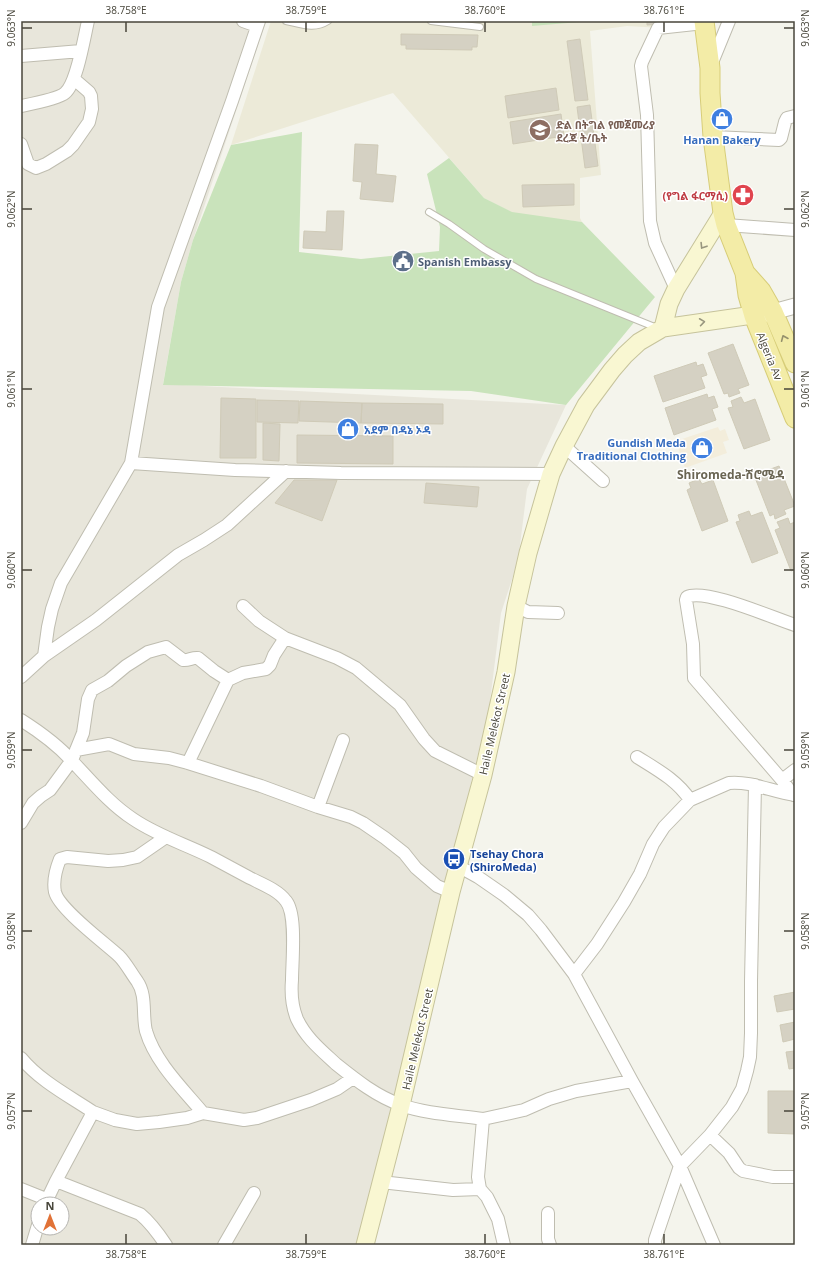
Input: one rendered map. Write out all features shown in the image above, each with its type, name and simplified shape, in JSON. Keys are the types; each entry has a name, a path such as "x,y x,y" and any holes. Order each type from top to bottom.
{"main road":[{"path":"704,22 710,68 713,137 725,219 745,273"},
{"path":"662,329 669,304 676,289 725,219"},
{"name":"Algeria Av","path":"745,273 762,291 773,312 795,364"},
{"name":"Algeria Av","path":"745,273 748,295 754,316 795,418"},
{"name":"Haile Melekot Street","path":"365,1245 401,1105 451,892 483,775 506,672 516,606 528,553 551,474 586,405 625,354 639,342 662,329 773,312"}],"street":[{"path":"21,106 60,97 69,89 74,79 88,21"},
{"path":"44,656 52,609 61,583 131,463 158,307 232,101 258,23 243,21"},
{"path":"710,68 729,21"},
{"path":"676,289 655,243 650,221 647,115 641,66 658,28 704,22"},
{"path":"21,56 81,51"},
{"path":"21,144 28,164 36,168 51,161 67,151 73,145 89,122 92,109 91,96 89,92 74,79"},
{"path":"713,137 779,140 787,118 795,116"},
{"path":"725,219 795,230"},
{"path":"773,312 795,306"},
{"path":"564,446 602,481"},
{"path":"131,463 235,470 341,473 551,474"},
{"path":"21,678 44,656 96,620 178,555 227,525 286,471"},
{"path":"794,795 694,678 694,644 686,600 687,597 696,595 714,598 795,625"},
{"path":"243,606 259,621 285,638 338,658 356,668 400,705 424,739 435,751 483,775"},
{"path":"516,606 528,612 558,613"},
{"path":"188,763 228,680 243,673 266,669 270,665 274,655 285,638"},
{"path":"21,823 40,796 50,790 74,755 83,733 88,699 92,690 108,681 126,666 148,652 166,647 183,660 195,657 198,658 228,680"},
{"path":"21,720 74,755 113,804 134,820 166,837 211,857 278,893 287,901 292,911 292,987 293,1006 296,1018 315,1046 353,1078 378,1095 401,1105 419,1110 483,1119 524,1110 549,1099 576,1091 632,1081"},
{"path":"318,807 343,740"},
{"path":"74,755 109,744 134,754 169,758 188,763 351,817 363,823 385,838 437,886 451,892"},
{"path":"637,757 680,786 690,800"},
{"path":"782,780 795,770"},
{"path":"574,974 597,944 624,902 640,874 653,844 664,827 690,800 729,783 736,782 755,785 794,795"},
{"path":"655,1245 655,1240 680,1166 710,1135 732,1107 742,1089 750,1057 750,981 755,785"},
{"path":"166,837 137,857 108,861 66,857 60,860 57,866 55,893 60,902 73,915 120,957 138,983 142,993 146,1030 152,1047 178,1084 203,1113"},
{"path":"458,866 478,877 528,914 542,930 574,974 680,1166 714,1245"},
{"path":"21,1058 44,1079 93,1112 115,1120 137,1124 187,1118 203,1113 244,1120 257,1118 311,1100 338,1089 353,1078"},
{"path":"48,1196 93,1112"},
{"path":"483,1119 478,1177 480,1188 487,1197 498,1219 504,1245"},
{"path":"710,1135 729,1153 739,1168 743,1171 773,1177 795,1177"},
{"path":"56,1181 140,1214 148,1220 166,1245"},
{"path":"381,1182 453,1190 480,1188"},
{"path":"21,1188 35,1196"},
{"path":"224,1245 254,1193"},
{"path":"548,1213 548,1238 550,1245"}],"lane":[{"path":"286,21 309,26 317,26 328,21"},
{"path":"431,21 480,27"},
{"path":"429,212 449,224 484,249 536,279 662,329"}],"shaded area":[{"path":"21,21 266,21 193,240 181,282 163,384 566,405 527,489 518,561 501,613 489,709 390,1117 356,1245 21,1245"},
{"path":"271,21 696,21 697,30 627,26 590,31 601,175 580,178 580,218 582,222 515,214 484,198 393,93 231,145"},
{"name":"Gundish Meda Traditional Clothing","path":"718,427 720,431 725,429 729,440 723,442 727,453 685,468 676,441"}],"green space":[{"path":"532,21 591,21 532,26"},
{"path":"302,132 299,252 361,259 439,251 440,227 427,174 449,158 484,198 512,212 582,222 655,297 566,405 471,391 163,385 181,282 193,240 231,145"}],"building":[{"path":"647,21 663,21 663,24 647,25"},
{"path":"401,34 478,35 477,47 472,47 472,50 406,49 406,45 401,45"},
{"path":"580,39 588,100 575,101 567,41"},
{"path":"556,88 559,110 508,118 505,96"},
{"path":"590,105 598,166 585,168 577,107"},
{"path":"561,114 564,136 513,144 510,122"},
{"path":"355,144 378,145 376,174 396,176 393,202 360,199 362,182 353,181"},
{"path":"574,184 574,205 523,207 522,185"},
{"path":"327,211 344,211 342,250 303,248 304,231 326,232"},
{"path":"733,344 749,385 738,389 740,393 729,397 728,393 724,394 708,353"},
{"path":"696,362 697,366 703,364 707,375 701,377 705,388 663,402 654,376"},
{"path":"707,394 708,398 714,396 718,407 712,409 716,420 674,435 665,408"},
{"path":"741,397 744,403 755,399 770,440 744,449 728,408 733,407 731,401"},
{"path":"221,398 256,399 256,458 220,458"},
{"path":"257,400 299,401 298,423 257,422"},
{"path":"300,401 362,403 361,423 299,421"},
{"path":"362,403 443,404 443,424 361,423"},
{"path":"263,423 280,424 279,461 263,460"},
{"path":"297,435 393,436 393,464 297,463"},
{"path":"779,466 795,506 784,510 786,514 775,519 774,514 770,516 754,475"},
{"path":"699,479 702,484 713,480 728,521 702,531 687,490 691,488 689,483"},
{"path":"294,480 337,480 322,521 275,503"},
{"path":"426,483 479,487 477,507 424,503"},
{"path":"749,511 751,516 762,512 778,553 752,563 736,522 740,521 738,515"},
{"path":"788,518 790,524 795,522 795,569 791,571 775,530 780,528 777,522"},
{"path":"795,992 795,1009 777,1012 774,996"},
{"path":"795,1022 795,1039 783,1042 780,1025"},
{"path":"795,1051 795,1068 789,1069 786,1052"},
{"path":"768,1091 795,1091 795,1134 768,1133"}],"place":[{"name":"Hanan Bakery","path":"722,119"},
{"name":"ድል በትግል የመጀመሪያ ደረጃ ት/ቤት","path":"540,130"},
{"name":"(የግል ፋርማሲ)","path":"743,195"},
{"name":"Spanish Embassy","path":"403,261"},
{"name":"አደም በዳኔ ኦዳ","path":"348,429"},
{"name":"Gundish Meda Traditional Clothing","path":"702,448"},
{"name":"Tsehay Chora (ShiroMeda)","path":"454,859"}],"district":[{"name":"Shiromeda-ሽሮሜዳ","path":"731,474"}]}
